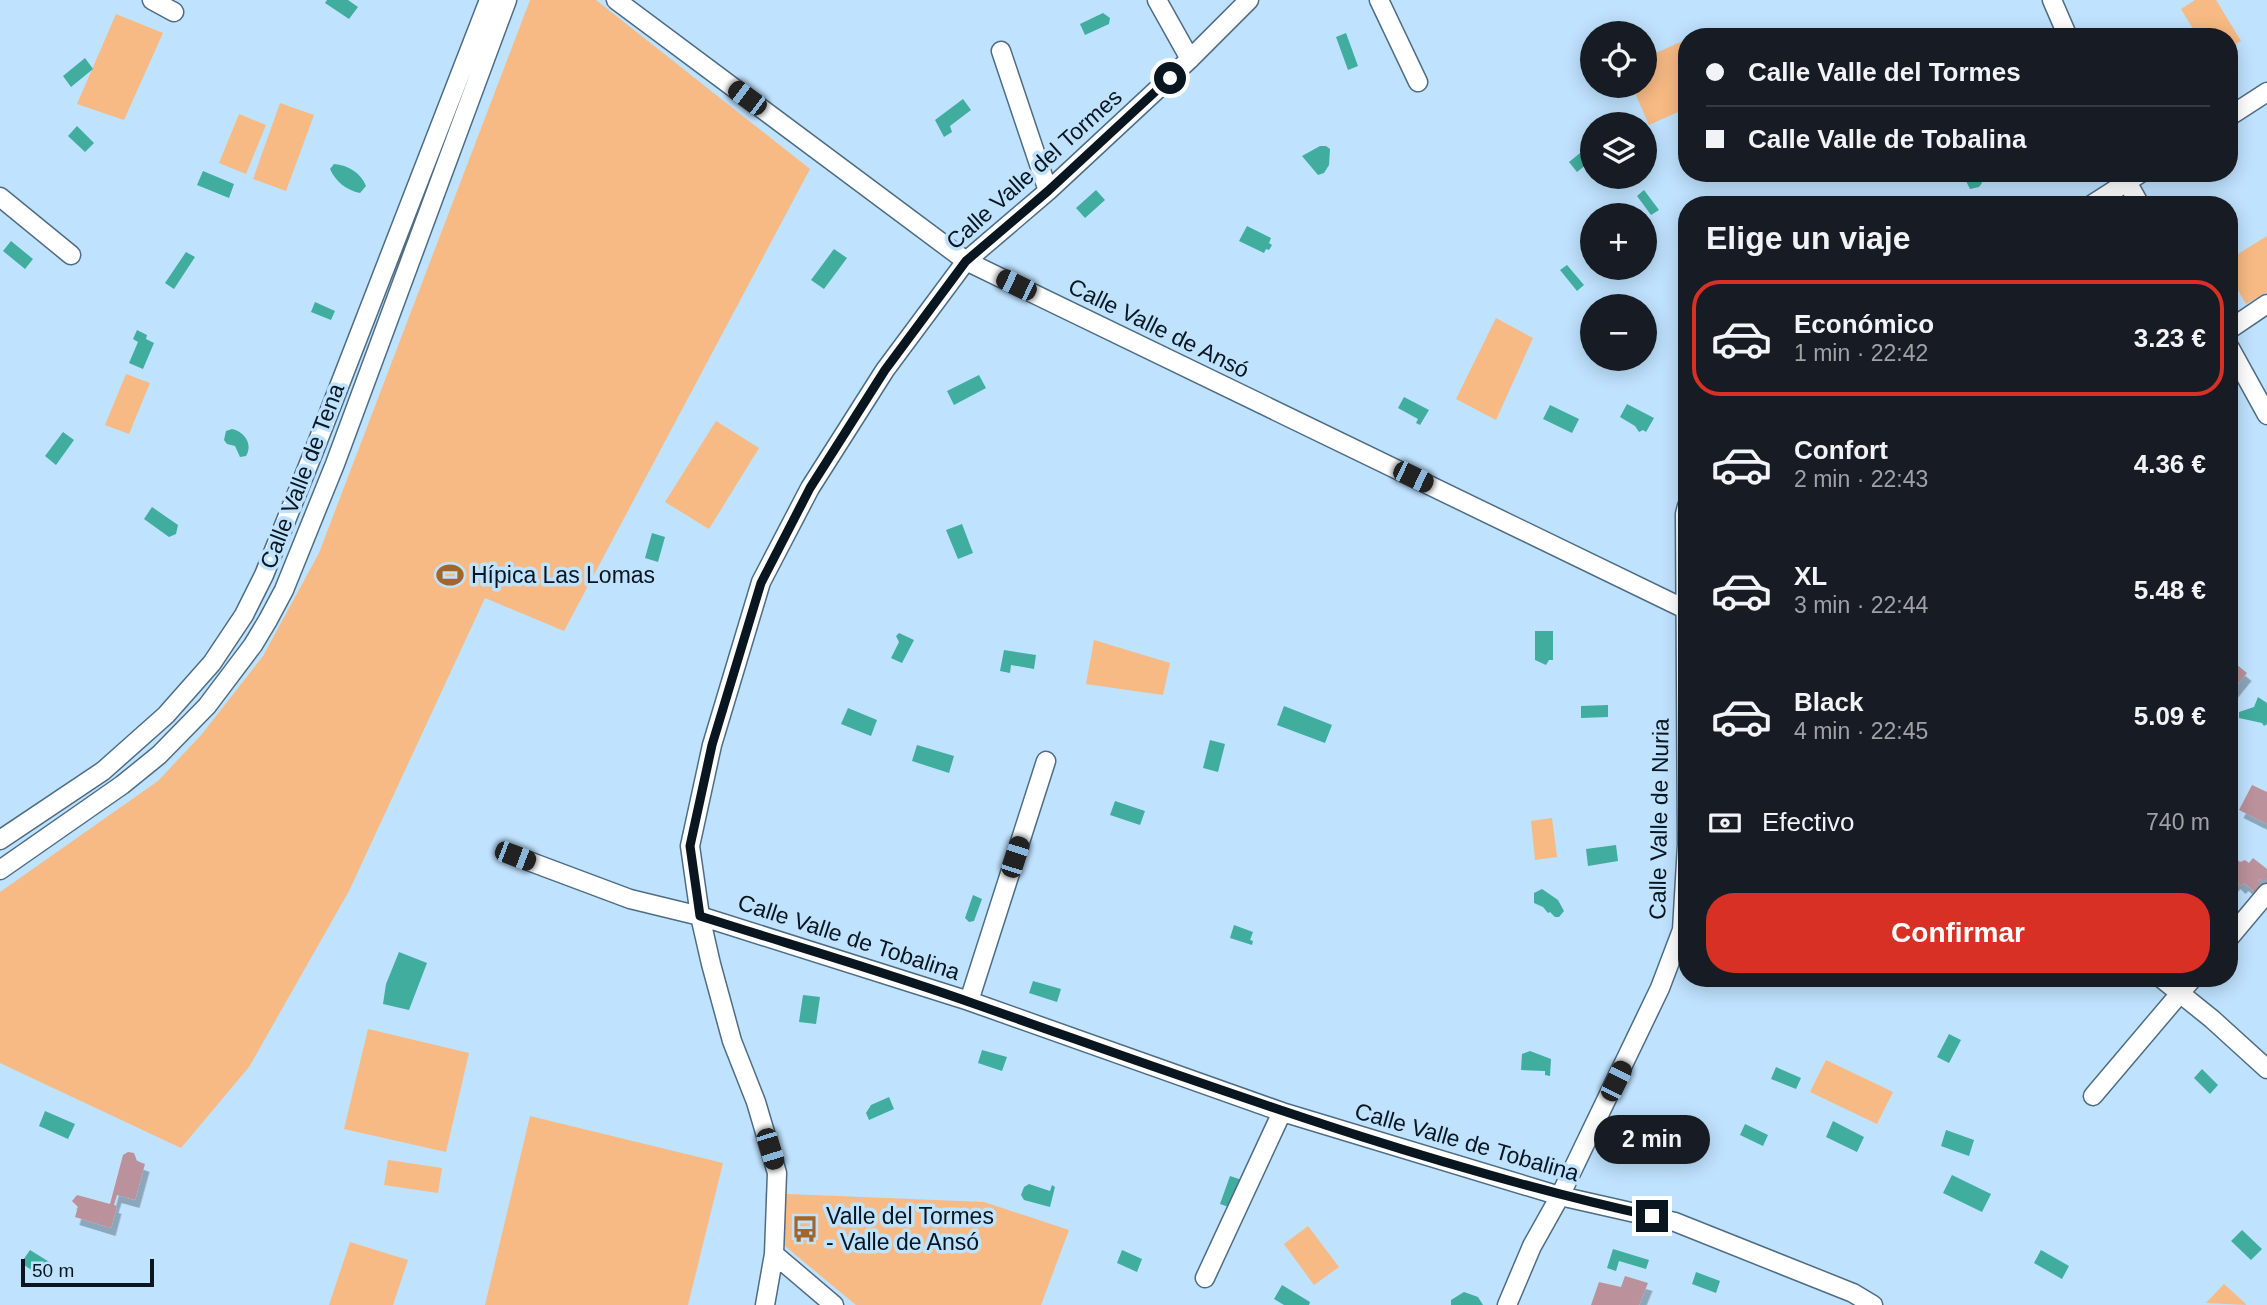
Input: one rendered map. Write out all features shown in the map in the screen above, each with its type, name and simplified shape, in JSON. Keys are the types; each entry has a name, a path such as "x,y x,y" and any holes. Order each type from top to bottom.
{"street":[{"path":"152,0 174,12"},
{"name":"Calle Valle de Tena","path":"0,840 103,771 172,709 225,646 264,575 489,0"},
{"name":"Calle Valle de Tena","path":"0,870 122,785 196,729 253,645 284,590 335,464 507,0"},
{"name":"Calle Valle de Ansó","path":"616,0 966,261 1678,606"},
{"path":"1157,0 1190,59"},
{"name":"Calle Valle del Tormes","path":"765,1305 774,1254 777,1173 732,1041 700,916 690,846 712,745 761,583 810,488 885,370 966,261 1048,191 1190,59 1249,0"},
{"path":"1378,0 1418,82"},
{"path":"2052,0 2064,28"},
{"path":"1002,51 1048,191"},
{"path":"2238,111 2267,92"},
{"path":"2103,196 2122,182"},
{"path":"0,197 71,255"},
{"path":"2238,324 2267,304"},
{"path":"2238,362 2267,415"},
{"path":"172,709 196,729"},
{"name":"Calle Valle de Tobalina","path":"969,1001 1046,761"},
{"name":"Calle Valle de Tobalina","path":"515,856 630,899 700,916 969,1001 1282,1112 1560,1196 1675,1222 1853,1293 1873,1305"},
{"path":"2238,928 2267,894"},
{"name":"Calle Valle de Nuria","path":"1507,1305 1532,1245 1560,1196 1660,988 1678,941"},
{"path":"2172,987 2267,1069"},
{"path":"2092,1096 2185,987"},
{"path":"1205,1278 1282,1112"},
{"path":"774,1254 834,1305"}],"shaded area":[{"path":"327,0 348,0 358,7 349,19 325,3"},
{"name":"Hípica Las Lomas","path":"530,0 596,0 810,169 564,631 485,598 349,891 249,1067 181,1148 0,1063 0,892 158,781 202,734 263,656 319,553"},
{"path":"2195,0 2216,0 2233,28 2193,28 2181,9"},
{"path":"1103,13 1110,18 1109,24 1085,35 1080,24"},
{"path":"116,14 163,33 124,120 77,104"},
{"path":"1346,33 1358,66 1348,70 1336,37"},
{"path":"1678,43 1678,112 1657,121 1657,112 1643,112 1637,98 1657,98 1657,53"},
{"path":"85,58 93,69 71,87 63,76"},
{"path":"963,99 971,110 950,126 952,132 944,137 935,120"},
{"path":"280,103 314,115 286,191 253,179"},
{"path":"239,114 266,125 246,174 219,163"},
{"path":"77,126 94,143 85,152 68,136"},
{"path":"1320,146 1330,149 1329,165 1324,173 1318,175 1302,156"},
{"path":"1580,153 1580,170 1577,172 1569,162"},
{"path":"334,164 349,168 361,177 366,186 360,193 338,182 330,169"},
{"path":"203,171 234,184 229,198 197,185"},
{"path":"1966,182 1982,182 1979,187 1970,189"},
{"path":"1096,190 1105,200 1085,218 1076,208"},
{"path":"1644,190 1654,203 1642,203 1637,196"},
{"path":"1247,226 1271,238 1269,243 1272,245 1269,250 1266,249 1264,253 1239,241"},
{"path":"2267,236 2267,292 2246,304 2238,290 2238,254"},
{"path":"11,241 33,259 25,269 3,251"},
{"path":"834,249 847,258 824,289 811,280"},
{"path":"186,252 195,257 174,289 165,283"},
{"path":"1567,265 1584,285 1577,291 1560,270"},
{"path":"315,302 335,311 331,320 311,312"},
{"path":"1496,318 1533,338 1496,420 1456,399"},
{"path":"137,330 147,335 146,339 154,343 143,369 129,363 138,342 133,339"},
{"path":"126,374 150,383 129,434 105,425"},
{"path":"979,375 986,388 954,405 947,391"},
{"path":"1404,397 1429,410 1420,425 1416,423 1418,419 1398,408"},
{"path":"1627,404 1654,418 1646,432 1639,432 1635,426 1620,417"},
{"path":"1550,405 1579,419 1572,433 1543,419"},
{"path":"716,421 759,448 709,529 665,502"},
{"path":"232,429 246,439 249,447 246,456 240,457 235,446 224,440 226,431"},
{"path":"63,432 74,440 56,465 45,456"},
{"path":"152,507 178,525 176,534 169,537 144,519"},
{"path":"962,524 973,553 958,559 946,530"},
{"path":"652,533 665,537 658,562 645,558"},
{"path":"1535,631 1553,631 1553,660 1549,660 1546,665 1535,660"},
{"path":"899,633 914,640 902,663 891,658 899,642 896,636"},
{"path":"1094,640 1170,663 1163,695 1086,684"},
{"path":"1004,650 1036,655 1034,669 1011,665 1010,673 1000,671"},
{"path":"2258,697 2267,703 2267,724 2264,726 2262,723 2239,718 2239,712 2254,707"},
{"path":"1608,705 1608,717 1581,718 1581,706"},
{"path":"1284,706 1332,725 1325,743 1277,725"},
{"path":"848,708 877,720 871,736 841,724"},
{"path":"1210,740 1225,744 1218,772 1203,768"},
{"path":"917,745 954,756 949,773 912,761"},
{"path":"1115,801 1145,811 1140,825 1110,815"},
{"path":"1552,818 1557,857 1535,860 1531,821"},
{"path":"1616,845 1618,861 1588,866 1586,849"},
{"path":"1542,889 1558,900 1564,911 1559,917 1534,903 1534,893"},
{"path":"973,895 982,899 974,921 969,922 965,918"},
{"path":"1234,925 1253,932 1250,940 1253,941 1252,945 1230,938"},
{"path":"399,952 427,963 409,1010 383,1004 386,984"},
{"path":"1033,981 1061,989 1057,1002 1029,993"},
{"path":"803,995 820,997 816,1024 799,1022"},
{"path":"368,1029 469,1053 446,1152 344,1129"},
{"path":"1949,1034 1961,1040 1949,1063 1937,1057"},
{"path":"982,1050 1007,1057 1002,1071 978,1063"},
{"path":"1530,1051 1551,1059 1550,1076 1545,1075 1545,1071 1521,1070 1522,1054"},
{"path":"1826,1060 1893,1092 1877,1124 1810,1092"},
{"path":"1776,1067 1801,1078 1796,1089 1771,1079"},
{"path":"2202,1069 2218,1085 2210,1094 2194,1078"},
{"path":"889,1097 894,1109 869,1120 866,1113 871,1105"},
{"path":"45,1111 75,1124 68,1139 39,1126"},
{"path":"530,1116 723,1163 688,1305 485,1305"},
{"path":"1833,1121 1864,1137 1857,1152 1826,1137"},
{"path":"1745,1124 1768,1135 1763,1146 1740,1135"},
{"path":"1946,1130 1974,1140 1969,1156 1941,1146"},
{"path":"388,1160 442,1168 438,1193 384,1185"},
{"path":"1952,1175 1991,1194 1982,1212 1943,1193"},
{"path":"1230,1176 1242,1180 1232,1208 1220,1204"},
{"path":"1029,1184 1050,1191 1052,1185 1055,1187 1050,1207 1024,1200 1021,1195 1024,1187"},
{"path":"765,1193 984,1202 1069,1230 1041,1305 856,1305 768,1232"},
{"path":"1308,1226 1339,1267 1314,1285 1284,1244"},
{"path":"2242,1230 2262,1249 2251,1260 2231,1241"},
{"path":"350,1242 408,1260 393,1305 329,1305"},
{"path":"1613,1249 1649,1260 1646,1269 1619,1261 1616,1271 1607,1268"},
{"path":"30,1250 51,1263 42,1277 21,1263"},
{"path":"1122,1250 1142,1259 1137,1272 1117,1263"},
{"path":"2041,1250 2069,1266 2062,1279 2034,1263"},
{"path":"1696,1272 1720,1281 1716,1293 1692,1284"},
{"path":"2224,1284 2247,1305 2206,1303"},
{"path":"1282,1285 1310,1302 1309,1305 1284,1305 1274,1299"},
{"path":"1464,1292 1478,1297 1483,1305 1451,1305 1451,1300"}],"building":[{"path":"2238,666 2247,673 2238,684"},
{"path":"2252,785 2267,792 2267,824 2239,810"},
{"path":"2253,858 2267,869 2267,878 2263,882 2260,879 2258,881 2262,885 2256,893 2244,883 2241,886 2238,883 2238,860 2249,863"},
{"path":"134,1153 137,1161 145,1164 135,1200 117,1195 111,1228 75,1217 78,1207 72,1201 77,1195 110,1204 123,1155"},
{"path":"1625,1276 1648,1283 1639,1305 1591,1305 1599,1282 1621,1287"}],"place":[{"name":"Hípica Las Lomas","path":"450,575"},
{"name":"Valle del Tormes - Valle de Ansó","path":"805,1229"}],"route":[{"path":"1170,78 1048,191 966,261 885,370 810,488 761,583 712,745 690,846 700,916 969,1001 1282,1112 1560,1196 1652,1216"}]}
